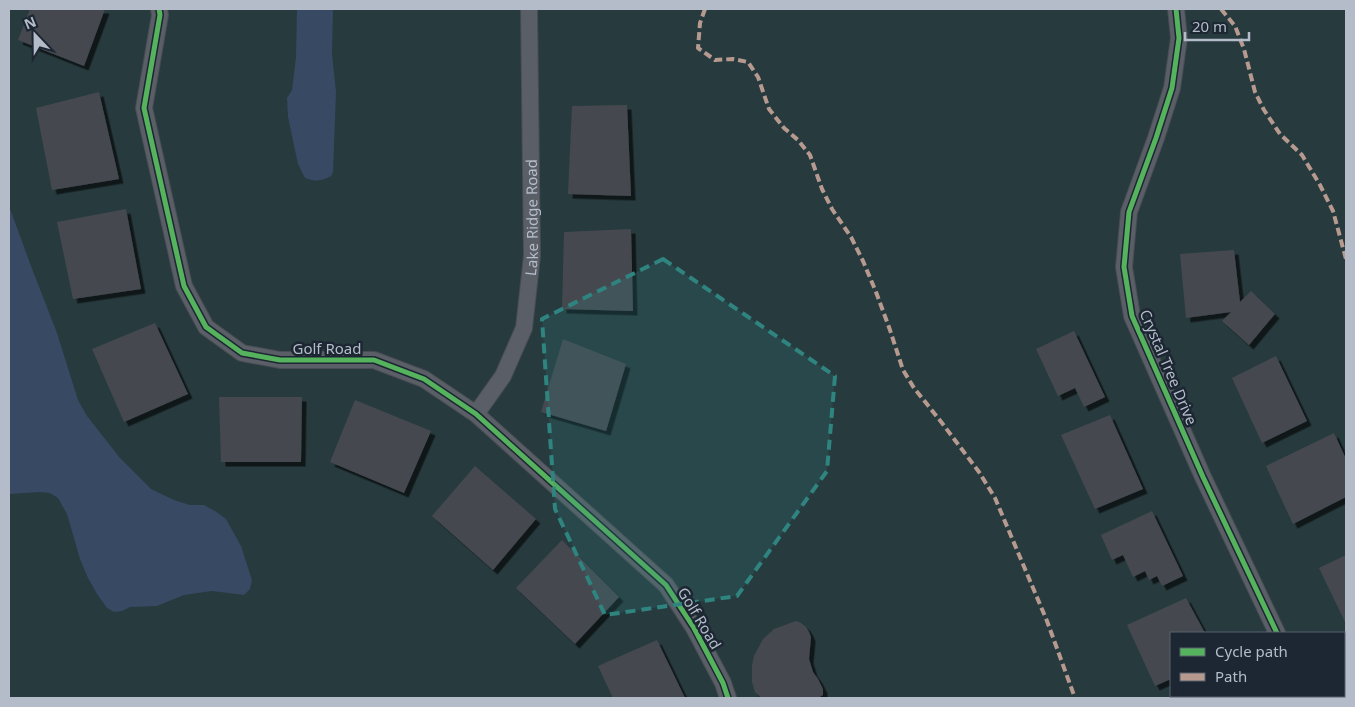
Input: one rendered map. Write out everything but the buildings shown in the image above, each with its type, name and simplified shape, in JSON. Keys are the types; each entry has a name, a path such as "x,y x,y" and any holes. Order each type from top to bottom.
{"street":[{"name":"Golf Road","path":"159,9 160,15 144,108 184,286 206,327 242,353 280,360 374,360 424,379 476,414 666,585 694,628 723,683 728,698"},
{"name":"Lake Ridge Road","path":"476,414 503,376 524,328 532,256 529,9"},
{"name":"Crystal Tree Drive","path":"1176,9 1179,38 1172,88 1129,212 1124,267 1132,316 1203,476 1277,632"}],"highlighted area":[{"path":"663,259 835,376 827,471 737,596 605,615 555,509 542,319"}],"green space":[{"path":"9,9 1346,9 1346,698 9,698"}],"water":[{"path":"297,9 333,9 332,54 336,92 333,172 331,176 325,179 312,180 305,178 298,164 288,117 287,98 292,90 296,57"},
{"path":"9,206 57,333 78,400 87,416 120,458 151,489 190,505 204,505 226,519 241,546 252,580 250,589 244,595 212,591 184,595 157,606 130,607 114,612 107,608 88,578 80,559 67,514 58,498 50,493 40,492 9,494"}],"marked path":[{"path":"705,9 700,23 698,48 715,60 733,59 748,62 758,77 769,109 810,155 822,189 863,261 890,330 903,370 914,388 979,472 995,498 1047,621 1075,698"},
{"path":"1221,9 1235,26 1244,49 1255,92 1264,110 1280,134 1302,155 1320,185 1333,211 1346,259"}],"cycle path":[{"path":"159,9 160,15 144,108 184,286 206,327 242,353 280,360 374,360 424,379 476,414 666,585 694,628 723,683 728,698"},
{"path":"1176,9 1179,38 1172,88 1129,212 1124,267 1132,316 1203,477 1277,632"}]}
